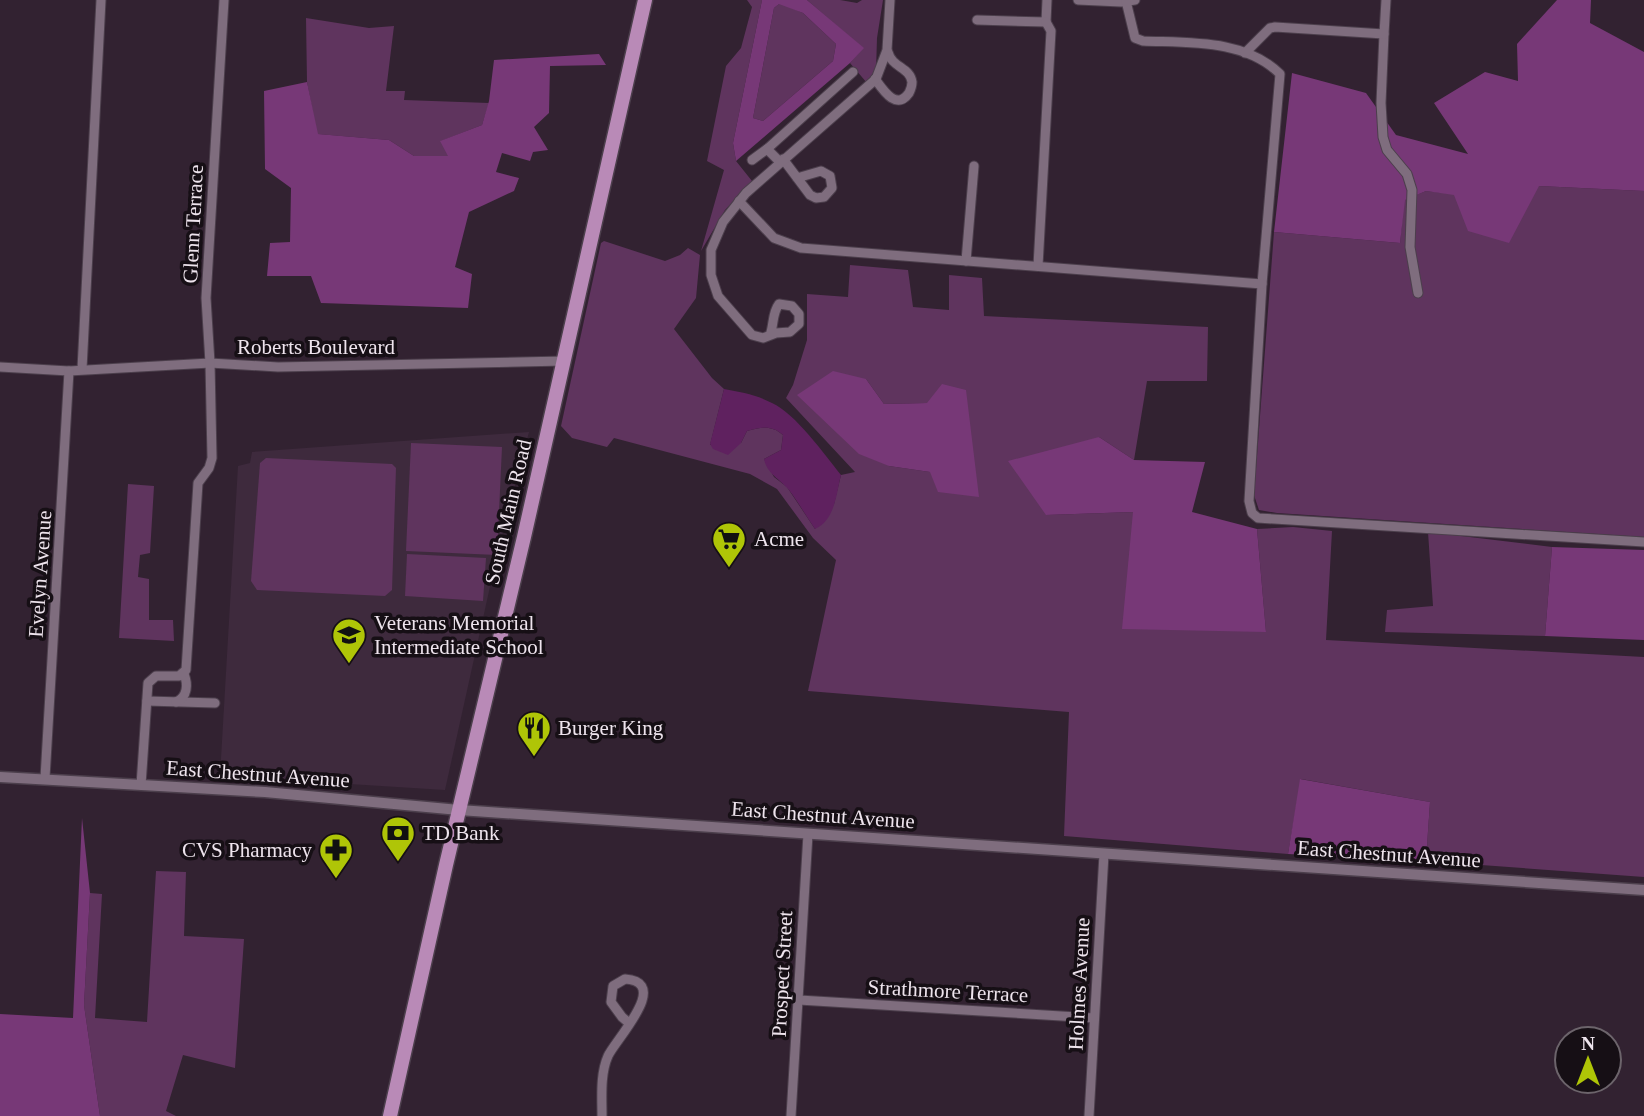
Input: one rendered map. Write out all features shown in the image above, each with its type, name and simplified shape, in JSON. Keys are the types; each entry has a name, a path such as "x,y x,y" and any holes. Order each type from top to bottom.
{"main road":[{"name":"South Main Road","path":"390,1116 645,0"}],"street":[{"path":"82,369 101,0"},
{"name":"Glenn Terrace","path":"184,674 196,493 199,479 211,464 212,450 207,284 224,0"},
{"path":"771,335 763,338 752,335 718,296 711,275 711,250 723,222 739,201 875,79 887,50 890,0"},
{"path":"1038,266 1051,31 1046,22 1047,0"},
{"path":"1078,0 1131,1 1135,38 1143,41 1214,44 1245,53 1273,66 1280,74 1262,284 1249,501 1252,513 1258,518 1644,542"},
{"path":"1386,0 1381,103 1383,137 1387,150 1407,174 1412,190 1410,247 1418,293"},
{"path":"976,20 1046,22"},
{"path":"1245,53 1270,28 1275,27 1384,34"},
{"path":"875,79 891,99 897,101 906,97 912,87 911,78 892,63 887,50"},
{"path":"752,160 768,149 853,72"},
{"path":"836,87 850,102"},
{"path":"768,149 797,178"},
{"path":"966,261 974,166"},
{"path":"739,201 774,238 791,246 1262,284"},
{"name":"Roberts Boulevard","path":"0,367 69,371 210,363 278,367 564,361"},
{"name":"Evelyn Avenue","path":"45,778 69,371"},
{"path":"141,785 146,701 148,683 152,677 184,674 186,694 175,702"},
{"path":"146,701 215,704"},
{"name":"East Chestnut Avenue","path":"0,776 265,792 458,810 1644,890"},
{"name":"Prospect Street","path":"791,1116 808,834"},
{"name":"Holmes Avenue","path":"1089,1116 1104,854"},
{"path":"601,1116 606,1063 641,1007 644,993 637,982 625,979 613,986 611,1002 629,1023"},
{"name":"Strathmore Terrace","path":"799,1000 1094,1018"}],"shaded area":[{"path":"747,0 762,0 733,143 736,161 752,181 725,210 701,251 724,170 707,161 726,66 741,48 752,7"},
{"path":"762,0 807,0 864,48 736,161 733,143","holes":["779,4 803,13 836,44 833,61 763,121 753,118 774,8"]},
{"path":"807,0 857,3 862,0 883,0 877,38 876,71 867,83 850,63 863,48"},
{"path":"1557,0 1591,0 1590,23 1644,52 1644,191 1539,186 1509,243 1468,231 1454,195 1426,191 1405,200 1400,243 1274,232 1292,73 1366,93 1396,135 1468,154 1434,103 1485,72 1518,81 1517,44"},
{"path":"780,3 803,13 836,44 833,61 763,121 753,118 774,8"},
{"path":"306,18 369,28 394,26 386,91 405,91 404,100 489,103 482,125 441,141 449,156 414,156 389,140 317,134 307,82"},
{"path":"599,54 606,65 550,66 549,113 534,127 548,150 533,152 530,161 502,153 496,172 519,178 514,191 469,212 455,267 472,274 468,308 321,303 311,276 267,276 270,243 290,242 291,188 265,169 264,91 307,82 318,134 389,140 414,156 448,156 440,141 482,125 489,101 494,60"},
{"path":"1539,186 1644,191 1644,537 1259,510 1254,495 1274,232 1400,243 1404,200 1426,191 1454,194"},
{"path":"604,241 665,261 680,255 688,248 700,255 696,298 674,329 712,378 724,389 710,445 741,443 747,431 762,428 771,428 783,435 781,450 764,459 774,477 787,487 815,529 834,504 841,475 855,472 786,398 793,385 807,340 807,294 848,297 850,265 908,270 913,307 949,310 949,275 982,278 984,316 1208,327 1207,381 1147,381 1134,460 1099,437 1046,515 1133,512 1266,632 1257,529 1293,527 1332,531 1326,640 1644,657 1644,877 1426,861 1430,802 1301,779 1288,854 1064,836 1069,712 808,691 836,560 813,538 777,489 750,474 614,438 607,447 572,438 561,426 601,243","holes":["866,379 884,404 928,403 930,472 889,466"]},
{"path":"833,371 866,379 884,404 927,403 942,384 966,390 979,497 938,492 930,472 889,466 859,454 797,395"},
{"path":"724,389 755,396 781,408 809,435 841,475 834,506 822,525 815,529 789,490 766,464 764,459 781,450 783,435 779,432 766,428 747,431 741,443 728,455 713,449 710,444"},
{"name":"Veterans Memorial Intermediate School","path":"529,432 497,555 445,790 220,776 238,466 250,463 252,452"},
{"path":"1099,437 1134,460 1205,462 1192,512 1257,529 1266,632 1122,629 1133,512 1046,515 1008,461"},
{"path":"411,443 502,447 497,555 406,551"},
{"path":"266,458 392,464 396,468 392,590 385,596 257,590 251,581 260,463"},
{"path":"128,484 154,486 150,553 140,555 138,577 149,579 149,620 173,620 174,641 119,638"},
{"path":"1428,532 1552,547 1545,636 1385,632 1387,610 1433,606"},
{"path":"1552,547 1644,550 1644,640 1545,636"},
{"path":"407,554 486,558 483,601 405,596"},
{"path":"1300,779 1430,802 1426,861 1288,854"},
{"path":"82,818 90,893 84,1005 100,1116 0,1116 0,1014 73,1018"},
{"path":"156,871 186,872 184,936 244,939 235,1068 183,1055 166,1111 176,1116 100,1116 84,1005 90,893 102,894 95,1018 147,1022"}],"place":[{"name":"Acme","path":"729,569"},
{"name":"Veterans Memorial Intermediate School","path":"349,665"},
{"name":"Burger King","path":"534,758"},
{"name":"TD Bank","path":"398,863"},
{"name":"CVS Pharmacy","path":"336,880"}]}
